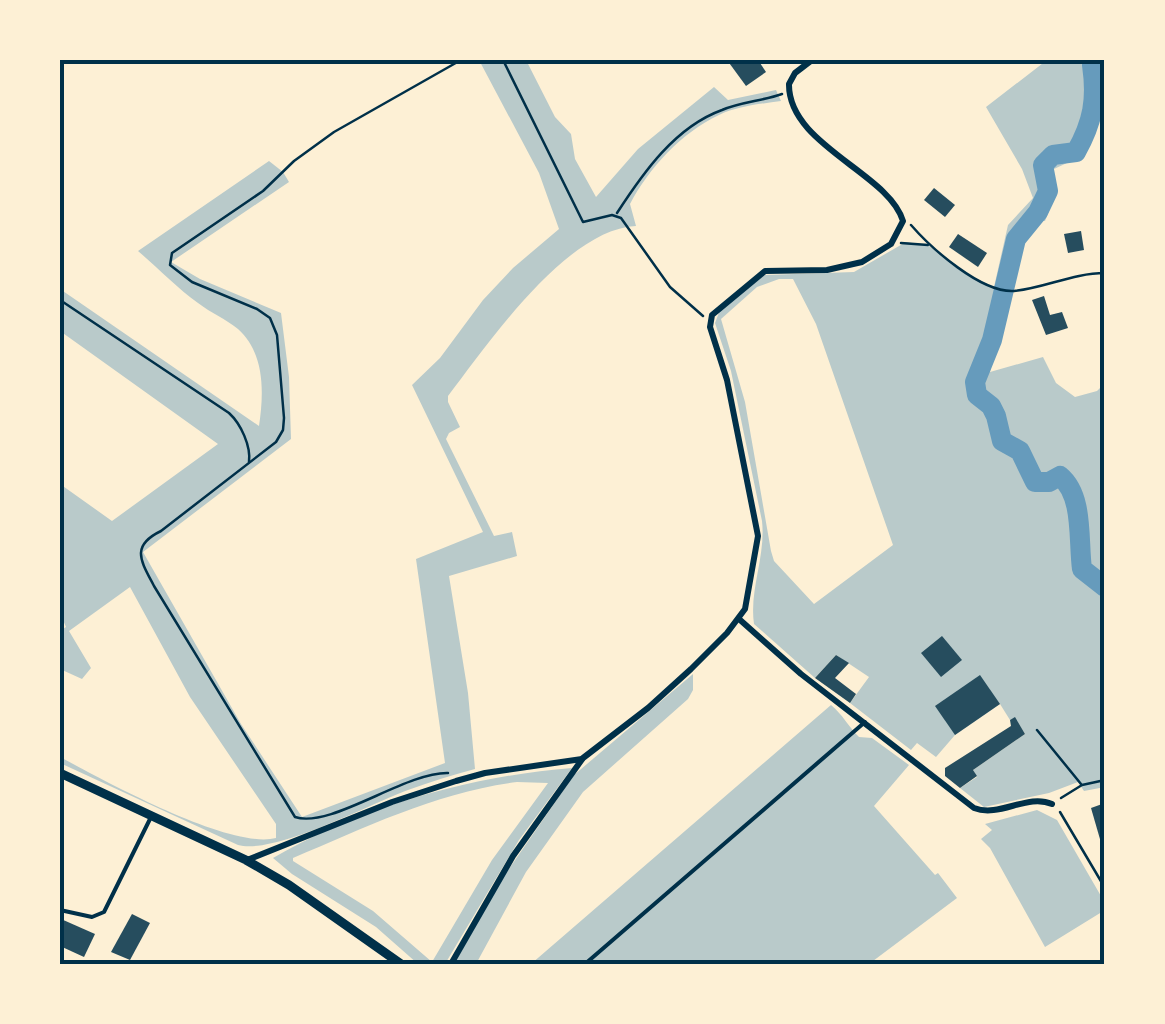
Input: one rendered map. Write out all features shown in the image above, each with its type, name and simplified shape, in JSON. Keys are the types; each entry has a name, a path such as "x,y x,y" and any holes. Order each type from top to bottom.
{"main road":[{"path":"60,773 246,860 290,885 401,964"}],"street":[{"path":"450,964 513,856 583,758 648,708 739,619 751,587 758,536 730,394 710,320 721,305 765,271 840,268 862,262 891,244 902,226 901,214 886,195 821,142 792,102 788,91 792,78 812,60"},
{"path":"739,619 801,674 978,810 993,811 1040,800 1052,804"},
{"path":"246,860 456,781 583,758"}],"lane":[{"path":"585,964 865,722"},
{"path":"60,910 92,917 104,912 152,816"}],"path":[{"path":"456,781 445,772 380,792 314,819 300,820 290,811 140,557 149,537 276,442 283,430 285,403 274,325 265,313 192,282 170,264 172,254 264,191 294,161 334,132 461,60"},
{"path":"503,60 583,222 615,215 647,169 697,124 723,109 788,91"},
{"path":"901,214 929,246 998,289 1006,291 1080,274 1105,273"},
{"path":"615,215 670,287 710,320"},
{"path":"891,244 929,246"},
{"path":"60,300 229,413 242,431 251,456 249,462"},
{"path":"1038,730 1082,785"},
{"path":"1105,780 1082,785 1052,804 1105,888"}],"shaded area":[{"path":"479,60 526,60 555,117 571,134 575,159 596,197 638,149 714,87 728,100 776,90 781,101 726,112 679,142 656,165 630,204 636,226 609,232 556,267 507,320 448,396 460,427 446,439 494,536 512,532 517,556 449,576 468,693 475,769 408,790 297,836 274,843 238,845 60,763 60,757 199,824 255,839 276,838 276,824 190,697 130,587 69,631 91,668 82,679 60,669 60,631 66,627 60,613 60,484 112,521 218,444 60,331 60,289 259,426 260,374 247,339 190,297 138,251 269,161 283,172 289,182 171,262 200,279 281,313 291,439 143,552 241,724 302,817 445,763 416,559 483,532 412,385 440,358 483,300 513,268 559,229 539,173"},
{"path":"1047,60 1105,60 1105,128 1099,121 1082,156 1054,169 1053,201 1045,221 1039,221 1024,234 1017,247 990,372 1043,357 1056,383 1075,397 1097,391 1105,383 1105,787 1084,791 1078,782 1049,793 984,807 960,788 977,777 973,770 1025,734 1000,704 955,735 936,757 917,743 911,750 850,703 869,677 836,655 815,678 754,624 762,521 731,371 715,323 720,310 765,275 854,272 906,242 929,246 994,287 1008,225 1033,198 1022,169 986,107","holes":["779,279 793,279 816,324 893,545 814,604 774,561 745,402 721,319 757,287"]},
{"path":"693,674 693,690 688,699 583,792 526,872 476,964 454,964 504,876 574,775"},
{"path":"831,705 859,737 872,738 909,765 874,806 957,898 869,964 531,964"},
{"path":"572,768 519,840 445,964 418,964 376,927 273,858 380,809 456,787","holes":["517,782 548,783 492,860 432,962 373,911 293,861 348,834 431,802"]},
{"path":"1037,810 1057,820 1105,903 1105,910 1045,947 990,848 981,839 992,830 985,824"}],"building":[{"path":"727,60 758,60 766,72 746,86"},
{"path":"934,188 955,205 945,217 924,200"},
{"path":"1081,231 1084,250 1068,253 1064,234"},
{"path":"958,234 987,253 978,267 949,247"},
{"path":"1044,296 1050,315 1062,312 1068,328 1046,335 1032,300"},
{"path":"942,636 962,660 941,677 921,653"},
{"path":"836,655 849,663 835,678 856,694 850,703 815,678"},
{"path":"980,675 1000,704 955,735 935,706"},
{"path":"1015,717 1025,734 973,770 977,776 960,788 945,776 945,768 1011,726 1010,720"},
{"path":"1105,803 1105,853 1104,853 1091,808"},
{"path":"132,914 150,923 130,960 111,952"},
{"path":"61,919 95,934 84,957 60,946"}],"waterway":[{"path":"1097,60 1092,65 1094,100 1086,131 1076,152 1053,155 1043,165 1048,191 1038,212 1016,239 992,340 975,382 977,395 991,406 996,416 1002,441 1020,451 1035,482 1049,482 1060,476 1068,485 1076,507 1082,569 1105,587"}]}
